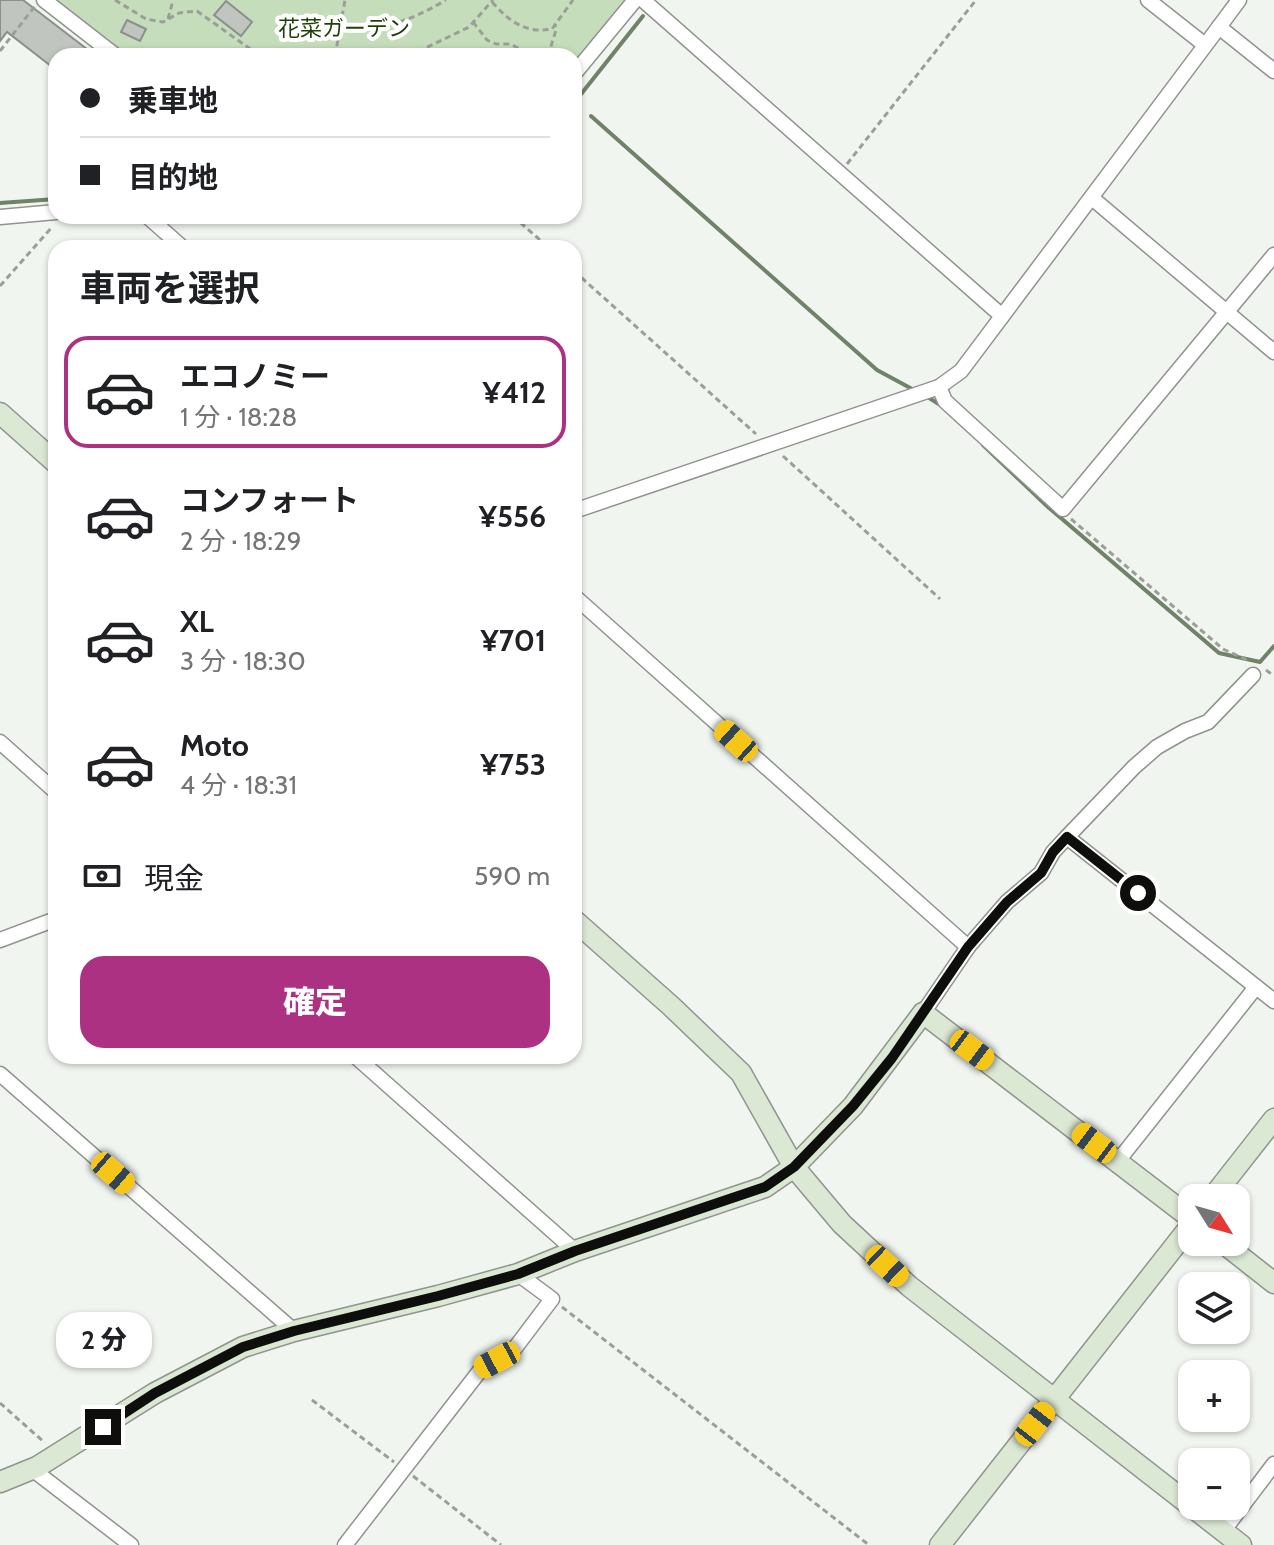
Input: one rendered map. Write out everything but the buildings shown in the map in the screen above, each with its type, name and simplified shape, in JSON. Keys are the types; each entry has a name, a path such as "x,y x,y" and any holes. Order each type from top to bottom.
{"street":[{"path":"42,0 105,48"},
{"path":"582,64 635,0"},
{"path":"643,0 1002,316"},
{"path":"1148,0 1205,45"},
{"path":"582,508 939,387 961,371 1239,0"},
{"path":"1219,27 1274,71"},
{"path":"1092,198 1274,352"},
{"path":"0,217 48,213"},
{"path":"156,224 174,240"},
{"path":"939,387 945,401 1063,509 1274,255"},
{"path":"0,413 48,456"},
{"path":"582,603 968,947"},
{"path":"0,1482 58,1455 155,1393 243,1347 518,1274 575,1251 765,1187 794,1167 853,1106 968,947 1007,902 1041,873 1053,852 1067,837 1146,757 1185,731 1208,722 1253,675"},
{"path":"0,742 48,785"},
{"path":"1067,837 1274,1001"},
{"path":"0,940 48,922"},
{"path":"582,927 741,1073 794,1167 842,1224 909,1286 1241,1545"},
{"path":"1118,1161 1256,987"},
{"path":"923,1013 1178,1210"},
{"path":"364,1064 575,1251"},
{"path":"0,1074 294,1331"},
{"path":"1223,1184 1274,1119"},
{"path":"940,1545 1178,1239"},
{"path":"1240,1256 1274,1283"},
{"path":"345,1545 482,1368 512,1352 552,1299 518,1274"},
{"path":"1224,1530 1274,1464"},
{"path":"32,1469 131,1545"}],"path":[{"path":"0,51 42,0"},
{"path":"115,0 146,19 163,22 179,13 197,11 250,48"},
{"path":"168,19 173,0"},
{"path":"336,48 345,0"},
{"path":"340,28 376,29 399,24 446,0"},
{"path":"424,48 473,22 492,1 514,24 537,32 552,29 573,0"},
{"path":"840,173 976,0"},
{"path":"473,22 487,40 518,48"},
{"path":"550,48 555,25"},
{"path":"0,286 55,224"},
{"path":"522,224 540,240"},
{"path":"1065,513 1223,649 1274,676"},
{"path":"552,1299 869,1545"},
{"path":"0,1403 58,1455"}],"green space":[{"name":"花菜ガーデン","path":"50,0 627,0 582,54 582,48 111,48"}],"waterway":[{"path":"582,93 643,16"},
{"path":"591,116 877,370 914,390"},
{"path":"0,203 48,200"},
{"path":"926,396 942,406"},
{"path":"983,445 1048,507 1219,653 1260,662 1274,646"}],"route":[{"path":"103,1427 155,1393 243,1347 518,1274 575,1251 765,1187 794,1167 853,1106 892,1058 968,947 1007,902 1041,873 1053,852 1067,837 1138,893"}]}
